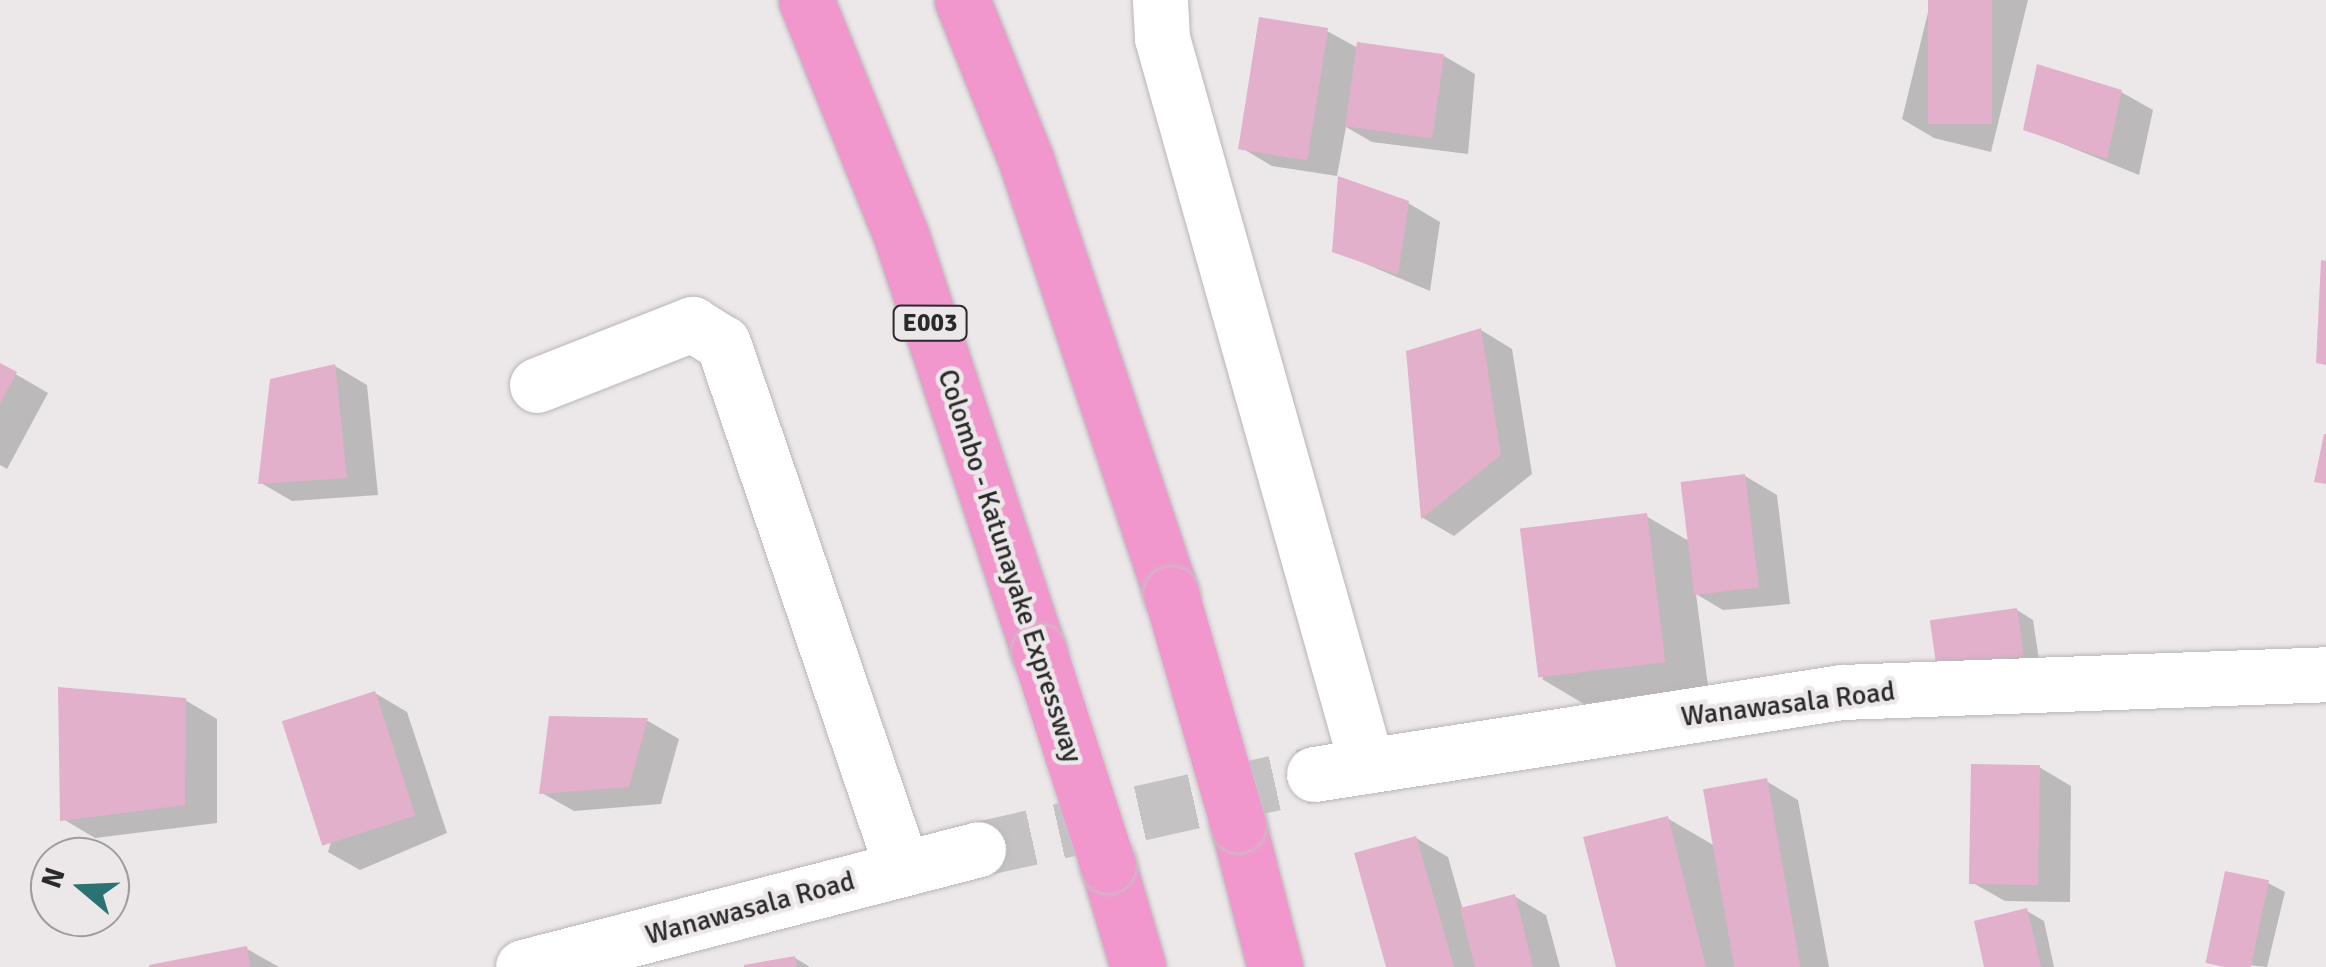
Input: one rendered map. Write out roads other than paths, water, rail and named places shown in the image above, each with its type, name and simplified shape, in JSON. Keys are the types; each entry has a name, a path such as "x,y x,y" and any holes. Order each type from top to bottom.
{"highway":[{"name":"Colombo - Katunayake Expressway","path":"806,0 901,235 1138,967"},
{"path":"962,0 1026,160 1171,594 1276,967"}],"street":[{"name":"Wanawasala Road","path":"1160,0 1162,38 1341,770 1842,692 2326,674"},
{"path":"537,385 692,324 723,344 902,868"},
{"name":"Wanawasala Road","path":"523,967 978,849"}],"tunnel":[{"path":"978,849 1314,774"}]}
